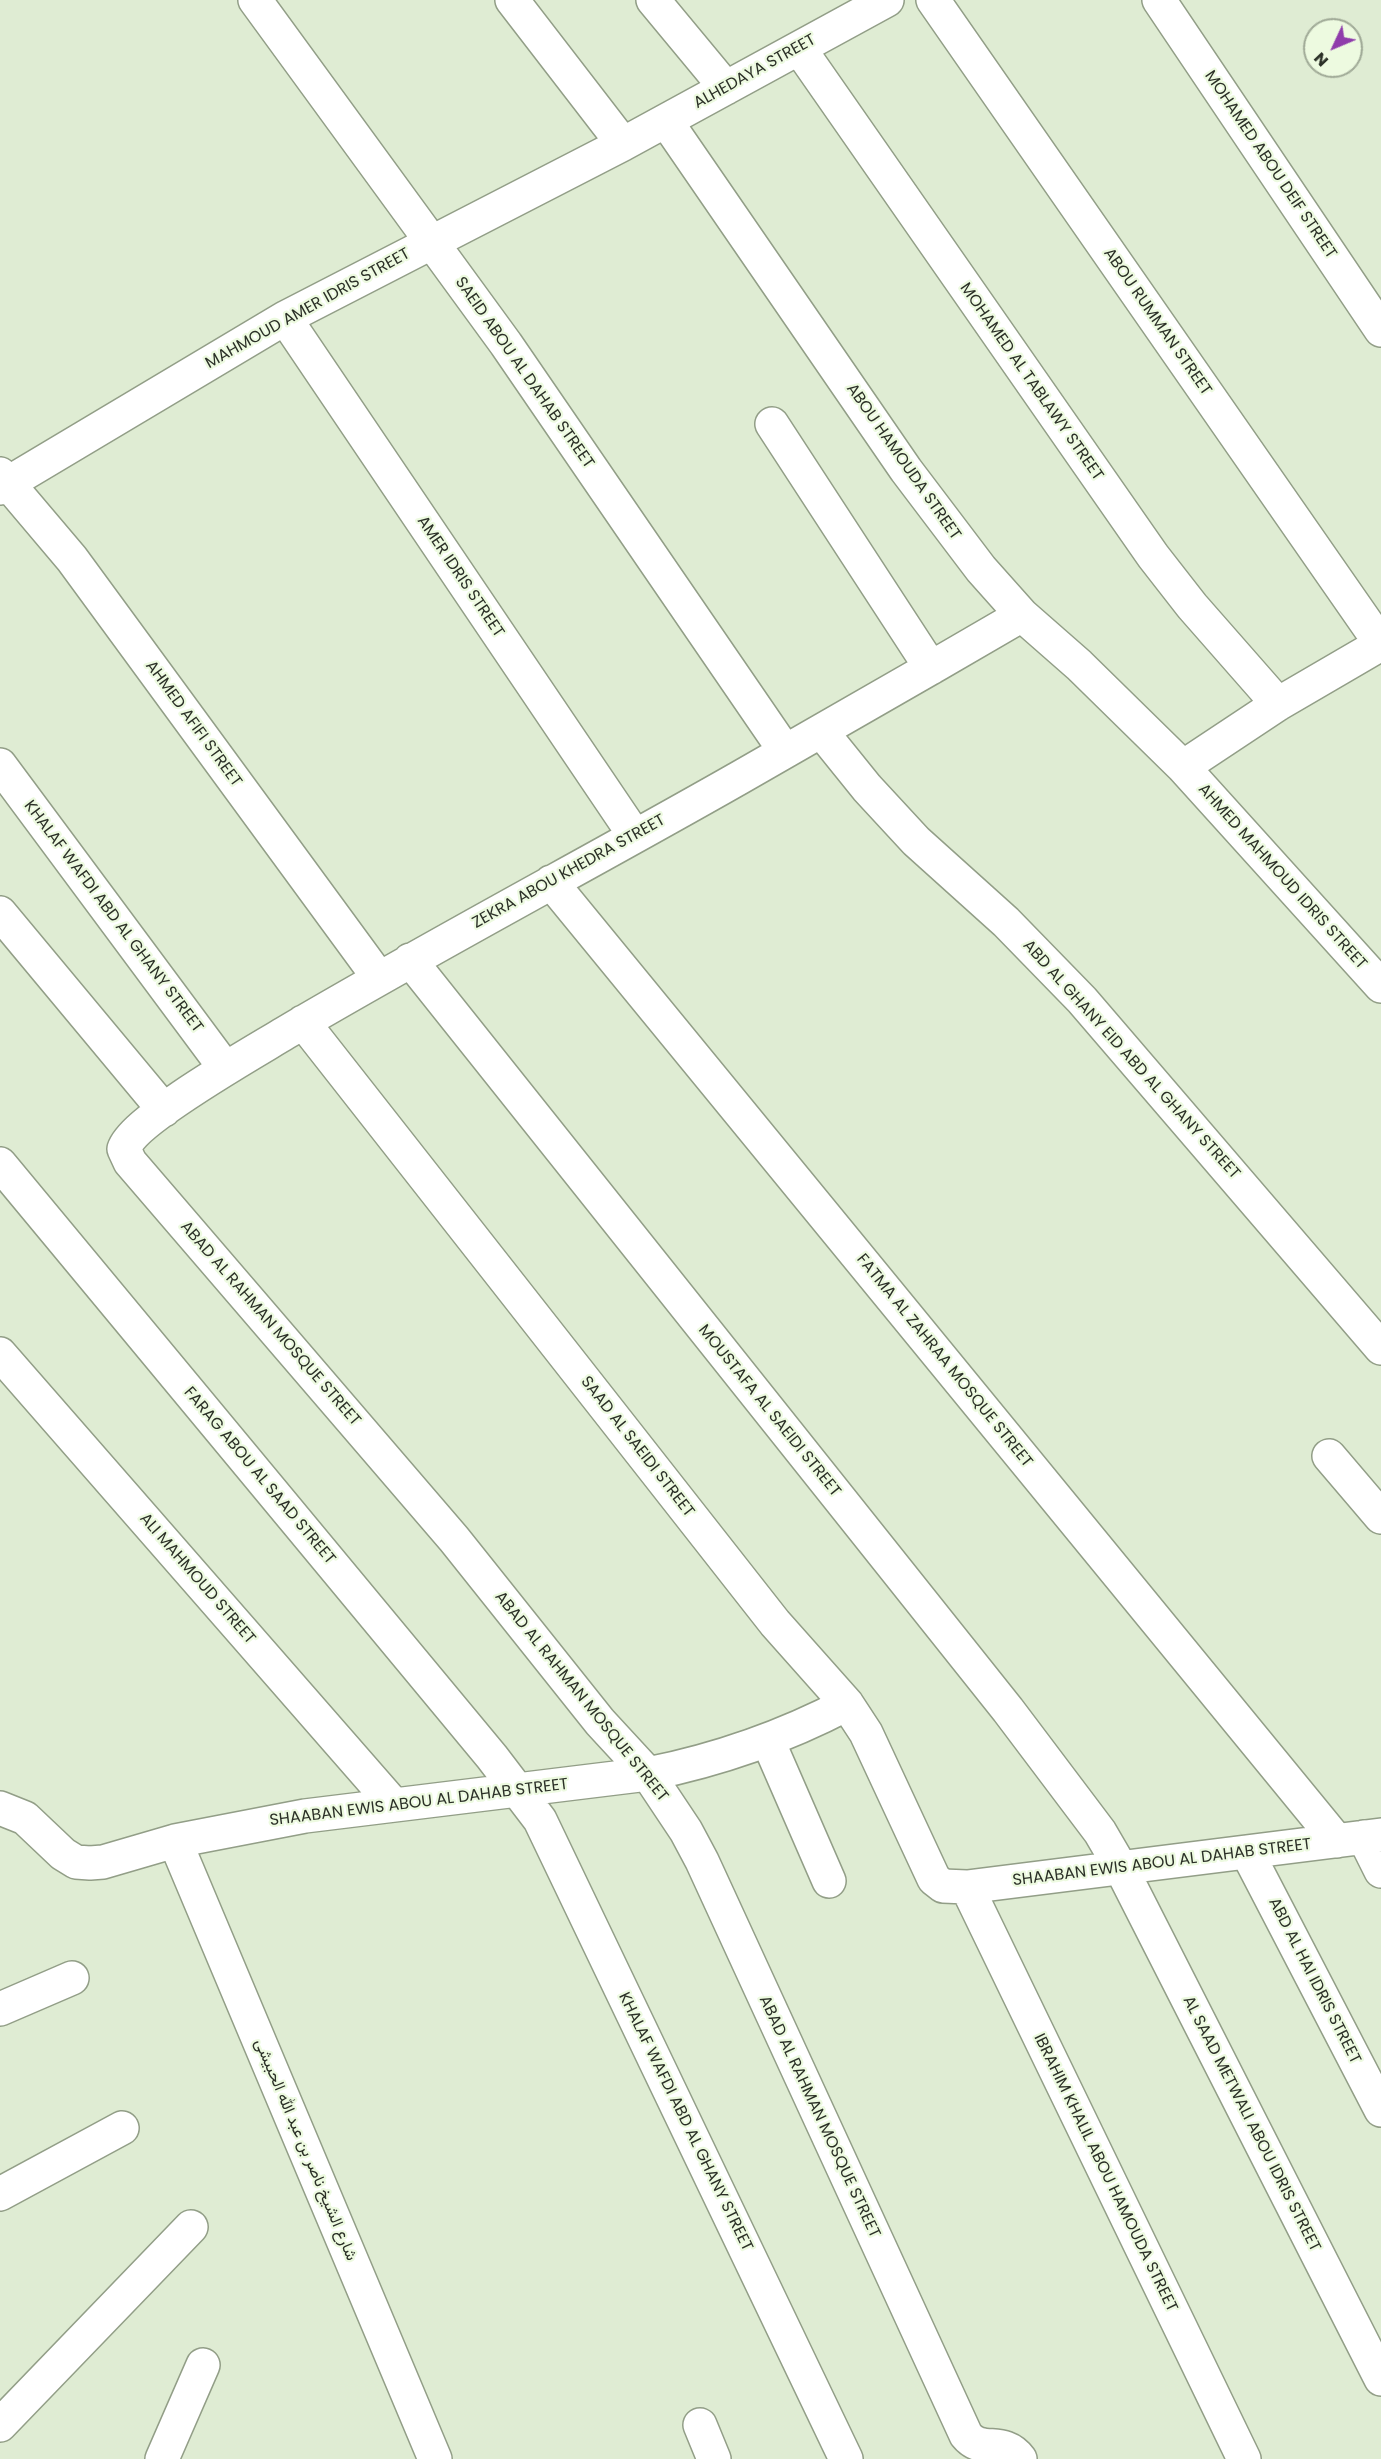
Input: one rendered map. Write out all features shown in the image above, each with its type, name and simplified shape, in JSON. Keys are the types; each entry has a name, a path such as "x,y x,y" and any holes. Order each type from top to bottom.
{"street":[{"name":"SAEID ABOU AL DAHAB STREET","path":"255,0 513,354 785,751"},
{"path":"512,0 623,144"},
{"path":"653,0 726,88"},
{"name":"ALHEDAYA STREET","path":"623,144 887,0"},
{"name":"ABOU RUMMAN STREET","path":"933,0 1381,644"},
{"name":"MOHAMED ABOU DEIF STREET","path":"1159,0 1381,330"},
{"name":"MOHAMED AL TABLAWY STREET","path":"799,48 1153,556 1192,606 1278,704"},
{"name":"ABOU HAMOUDA STREET","path":"666,121 906,470 981,569 1022,615 1079,665 1183,767"},
{"name":"MAHMOUD AMER IDRIS STREET","path":"3,482 285,318 623,144"},
{"name":"AMER IDRIS STREET","path":"285,318 634,836"},
{"path":"772,424 931,668"},
{"name":"AHMED AFIFI STREET","path":"3,482 72,559 379,978"},
{"name":"ZEKRA ABOU KHEDRA STREET","path":"126,1143 131,1136 164,1110 225,1068 303,1022 821,731 1022,615"},
{"path":"1183,767 1278,704 1381,644"},
{"name":"ABD AL GHANY EID ABD AL GHANY STREET","path":"821,731 867,788 916,841 1006,922 1082,1000 1381,1348"},
{"name":"KHALAF WAFDI ABD AL GHANY STREET","path":"0,765 225,1068"},
{"name":"AHMED MAHMOUD IDRIS STREET","path":"1183,767 1381,986"},
{"name":"FATMA AL ZAHRAA MOSQUE STREET","path":"551,882 1360,1838 1381,1871"},
{"path":"0,913 164,1110"},
{"name":"MOUSTAFA AL SAEIDI STREET","path":"410,960 1008,1710 1100,1832 1121,1868"},
{"name":"SAAD AL SAEIDI STREET","path":"303,1022 775,1623 847,1704 866,1733 927,1868 934,1879 955,1886"},
{"name":"ABAD AL RAHMAN MOSQUE STREET","path":"126,1143 124,1149 130,1162 454,1539 600,1722 648,1774 686,1831 702,1861 966,2435 977,2445 1007,2447 1020,2459"},
{"name":"FARAG ABOU AL SAAD STREET","path":"0,1164 517,1789"},
{"name":"ALI MAHMOUD STREET","path":"0,1354 394,1805"},
{"path":"1329,1456 1381,1517"},
{"name":"SHAABAN EWIS ABOU AL DAHAB STREET","path":"0,1808 26,1818 63,1854 76,1862 103,1862 175,1841 305,1816 648,1774 708,1760 768,1741 847,1704"},
{"path":"768,1741 829,1881"},
{"name":"KHALAF WAFDI ABD AL GHANY STREET","path":"517,1789 540,1820 559,1858 846,2459"},
{"name":"SHAABAN EWIS ABOU AL DAHAB STREET","path":"955,1886 1360,1838"},
{"name":"شارع الشيخ ناصر بن عبد الله الحبيشى","path":"175,1841 435,2459"},
{"name":"ABD AL HAI IDRIS STREET","path":"1247,1852 1381,2110"},
{"name":"AL SAAD METWALI ABOU IDRIS STREET","path":"1121,1868 1381,2379"},
{"name":"IBRAHIM KHALIL ABOU HAMOUDA STREET","path":"955,1886 1244,2459"},
{"path":"0,2009 72,1978"},
{"path":"0,2194 122,2128"},
{"path":"0,2425 191,2227"},
{"path":"162,2459 203,2365"},
{"path":"700,2425 714,2459"}]}
